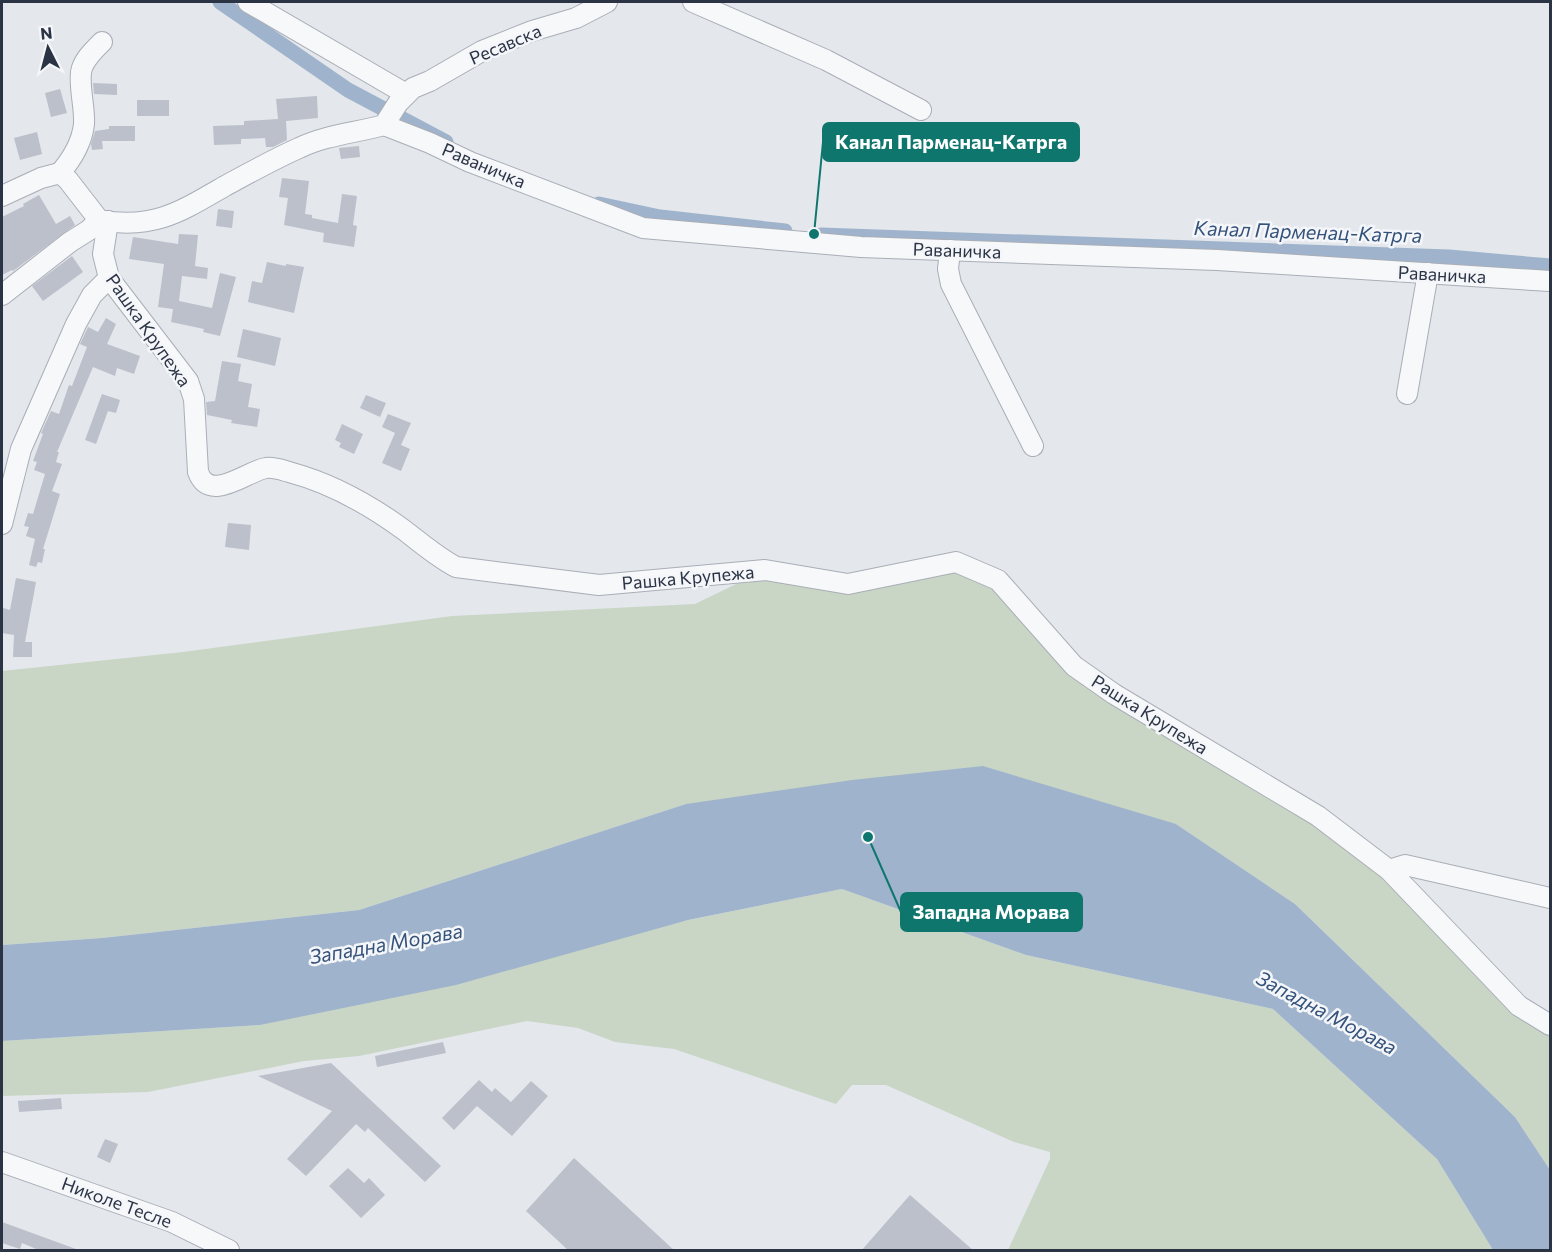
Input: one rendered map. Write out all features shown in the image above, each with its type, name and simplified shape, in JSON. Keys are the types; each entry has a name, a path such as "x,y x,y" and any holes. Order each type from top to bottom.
{"street":[{"name":"Раваничка","path":"248,2 394,110 430,143 470,162 643,228 861,247 1217,260 1551,281"},
{"name":"Ресавска","path":"104,220 140,223 176,214 299,147 345,133 394,110 482,51 532,31 576,18 607,2"},
{"path":"693,2 826,60 921,110"},
{"path":"2,196 41,178 60,173 72,159 80,141 84,123 81,70 89,56 102,42"},
{"path":"2,295 70,242 104,220 60,173"},
{"name":"Рашка Крупежа","path":"104,220 104,259 109,278 188,381 194,399 198,472 201,479 208,484 232,483 261,470 272,468 304,476 349,496 403,529 440,559 456,567 599,585 765,570 848,584 956,562 998,580 1074,666 1114,694 1318,816 1389,870 1519,1006 1551,1025"},
{"path":"950,250 948,269 951,284 1033,446"},
{"path":"1407,394 1428,273"},
{"path":"2,524 21,449 76,324 92,296 109,278"},
{"path":"1389,870 1405,865 1551,898"},
{"name":"Николе Тесле","path":"2,1162 172,1222 229,1251"}],"green space":[{"path":"956,562 998,580 1074,667 1318,816 1550,1025 1550,1170 1515,1117 1295,904 1176,824 686,804 359,910 102,938 2,945 2,671 183,652 452,616 695,604 765,570 848,584"},
{"path":"842,889 1026,955 1273,1009 1437,1159 1493,1250 1008,1250 1050,1159 1050,1152 1014,1142 886,1085 852,1085 836,1104 674,1049 615,1042 578,1028 527,1021 359,1056 304,1061 148,1092 2,1096 2,1041 260,1025 688,920"}],"water":[{"path":"983,766 1176,824 1295,904 1515,1117 1550,1170 1550,1250 1493,1250 1437,1159 1273,1009 1026,955 842,889 688,920 456,985 260,1025 2,1041 2,945 102,938 359,910 686,804 852,780"}],"building":[{"path":"93,83 117,84 117,95 94,94"},
{"path":"60,89 67,113 51,117 45,93"},
{"path":"317,96 318,118 286,121 287,140 273,147 266,147 265,138 241,139 241,144 214,145 213,126 244,125 244,121 278,119 276,99"},
{"path":"137,100 169,100 169,116 137,116"},
{"path":"109,126 135,126 135,141 102,141 103,149 92,150 91,144 95,131 109,129"},
{"path":"37,132 42,154 20,160 14,138"},
{"path":"359,146 360,157 341,159 339,148"},
{"path":"282,178 309,181 305,214 312,215 312,218 338,223 342,194 357,196 353,225 357,226 354,247 323,242 324,233 284,225 288,198 279,197"},
{"path":"39,195 56,224 70,216 75,225 13,271 2,275 2,217"},
{"path":"218,209 234,211 232,228 216,226"},
{"path":"179,234 198,235 195,266 208,268 207,279 182,276 179,301 212,308 220,273 236,277 220,336 203,332 204,329 171,322 173,309 158,307 164,264 129,259 133,237 178,244"},
{"path":"72,256 83,272 43,301 32,286"},
{"path":"267,262 304,267 294,313 248,302 252,281 262,283"},
{"path":"106,318 116,324 107,344 140,356 134,374 117,368 115,376 93,367 57,452 59,452 56,462 62,464 52,491 60,494 43,549 45,549 42,563 38,562 36,567 29,565 35,539 26,536 29,527 24,526 28,513 33,514 45,474 34,470 37,462 33,461 43,434 41,433 51,411 59,414 69,385 72,386 87,347 80,344 88,327 98,332"},
{"path":"243,329 281,338 275,366 237,357"},
{"path":"222,361 241,364 238,381 252,384 248,407 260,409 257,427 231,423 232,420 207,415 206,402 215,401"},
{"path":"102,394 120,400 116,413 108,411 96,444 85,440"},
{"path":"366,395 386,403 380,417 360,408"},
{"path":"388,414 411,423 401,445 410,449 401,471 382,463 395,433 382,427"},
{"path":"342,424 363,434 354,454 339,447 341,443 335,440"},
{"path":"228,523 251,525 249,550 225,547"},
{"path":"16,578 36,582 25,642 32,642 32,657 13,657 14,635 2,633 3,608 10,610"},
{"path":"443,1042 446,1053 377,1067 375,1056"},
{"path":"331,1063 441,1166 425,1182 368,1128 365,1132 356,1124 306,1176 287,1159 332,1111 258,1076"},
{"path":"479,1080 492,1092 495,1088 511,1102 531,1081 548,1096 512,1136 477,1106 454,1130 442,1118"},
{"path":"61,1098 62,1109 19,1112 18,1101"},
{"path":"105,1139 118,1144 110,1163 97,1157"},
{"path":"574,1158 675,1251 569,1251 526,1211"},
{"path":"348,1168 364,1183 369,1178 385,1195 361,1218 329,1186"},
{"path":"910,1195 974,1251 861,1251"},
{"path":"2,1222 76,1249 76,1251 41,1251 22,1243 20,1249 2,1243"}],"waterway":[{"name":"Канал Парменац-Катрга","path":"220,2 348,90 446,142"},
{"name":"Канал Парменац-Катрга","path":"599,204 660,217 785,231"},
{"name":"Канал Парменац-Катрга","path":"821,235 1449,257 1550,266"}],"place":[{"name":"Канал Парменац-Катрга","path":"814,234"},
{"name":"Западна Морава","path":"868,837"}]}
